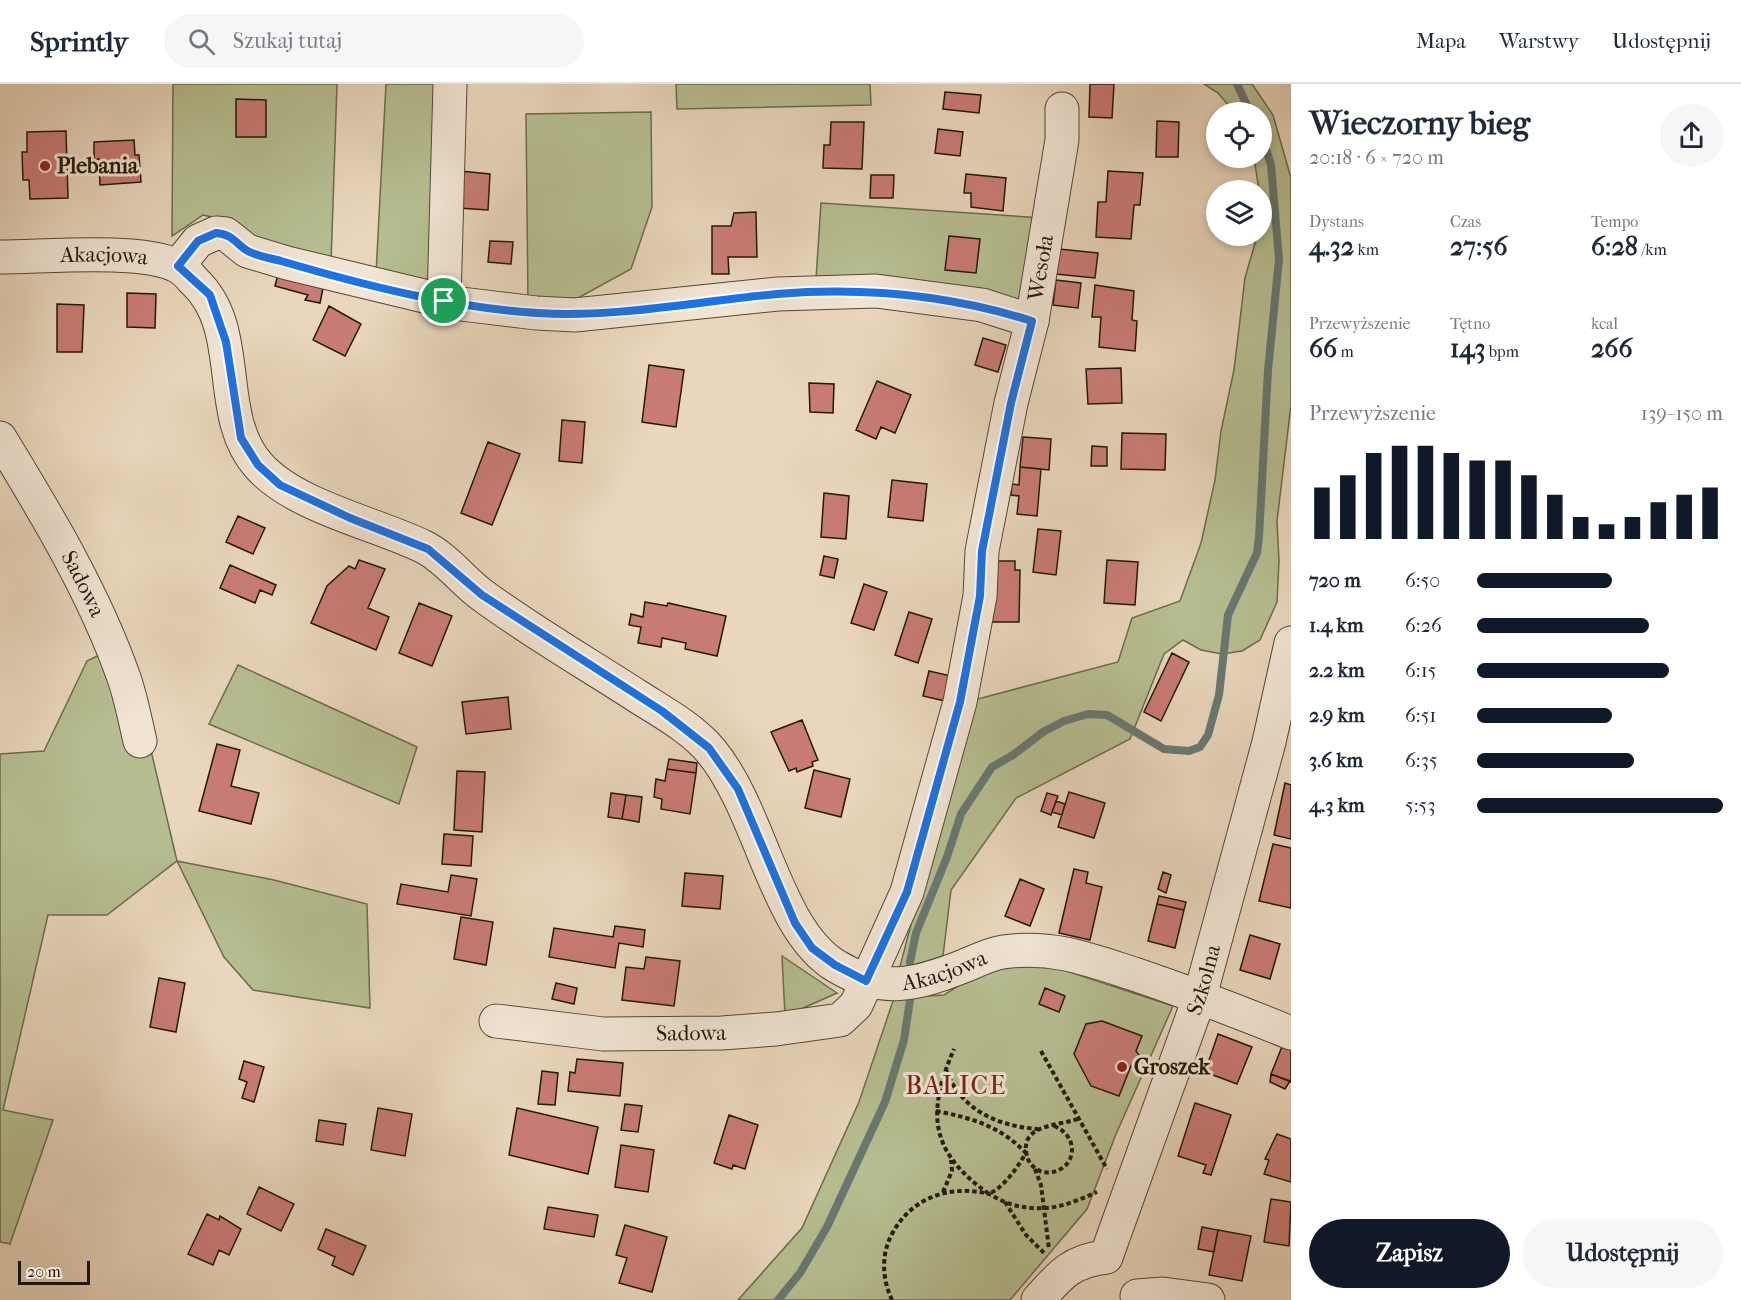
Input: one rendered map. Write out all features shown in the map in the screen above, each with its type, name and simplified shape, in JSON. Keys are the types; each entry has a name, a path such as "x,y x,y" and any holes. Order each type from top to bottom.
{"street":[{"path":"444,301 450,84"},
{"name":"Wesoła","path":"866,981 907,892 960,702 980,596 982,551 1011,403 1032,321 1062,140 1062,109"},
{"path":"178,266 198,241 216,233 226,234 247,251 444,301 536,313 575,315 778,294 876,291 982,305 1032,321"},
{"name":"Akacjowa","path":"0,257 142,256 178,266 210,295 226,342 241,438 258,465 280,485 350,518 428,549 482,595 662,711 709,748 738,789 795,923 812,948 835,965 866,981 901,986 935,978 999,952 1043,950 1069,953 1200,996 1291,1033"},
{"name":"Sadowa","path":"0,438 64,543 124,680 140,741"},
{"name":"Szkolna","path":"1106,1257 1200,996 1269,742 1291,643"},
{"name":"Sadowa","path":"496,1021 603,1034 722,1033 776,1029 840,1020 856,1005 866,981"},
{"path":"1038,1300 1064,1271 1086,1259 1106,1257 1127,1274 1138,1298 1164,1294 1208,1300"}],"path":[{"path":"954,1049 945,1069 936,1111 940,1136 951,1160 967,1178 989,1194 1005,1202 1026,1208 1044,1208 1069,1203 1097,1192"},
{"path":"1041,1051 1107,1169"},
{"path":"945,1069 951,1084 961,1097 988,1118 1009,1126 1038,1129 1080,1118"},
{"path":"936,1111 990,1124 1013,1140 1026,1153 1041,1185 1048,1253 1026,1235 1005,1202"},
{"path":"1035,1169 1049,1173 1057,1172 1069,1163 1073,1148 1071,1141 1061,1129 1054,1126"},
{"path":"892,1300 884,1269 888,1242 907,1212 942,1192 989,1194 1015,1170 1026,1153 1028,1139 1038,1129"},
{"path":"942,1192 952,1171 951,1160"}],"green space":[{"path":"173,84 337,84 331,263 253,243 230,221 203,215 172,236"},
{"path":"386,84 440,84 430,291 376,274"},
{"path":"676,84 870,84 871,105 677,109"},
{"path":"1204,84 1252,84 1264,102 1226,102 1218,93"},
{"path":"651,112 652,207 631,269 578,298 528,304 526,114"},
{"path":"1272,114 1291,178 1291,405 1277,521 1279,561 1277,602 1260,640 1242,651 1222,654 1201,650 1183,640 1164,654 1130,739 1016,798 951,890 943,956 899,970 970,701 1118,662 1132,618 1180,601 1201,543 1215,480 1221,431 1234,370 1245,278 1254,246 1272,246 1272,180 1257,180 1256,168 1272,168"},
{"path":"821,203 1043,218 1025,308 816,279"},
{"path":"117,646 145,725 177,861 107,915 48,915 3,1110 53,1120 10,1244 0,1242 0,754 44,751 87,661"},
{"path":"238,665 417,747 399,804 209,724"},
{"path":"177,861 274,880 367,904 370,1008 253,990 224,957"},
{"path":"782,956 837,993 785,1016"},
{"path":"1030,959 1173,1006 1116,1134 1087,1209 1010,1300 738,1300 802,1228 859,1102 894,998 944,995 990,966"}],"building":[{"path":"1090,84 1114,84 1112,118 1089,117"},
{"path":"945,92 981,95 979,113 943,109"},
{"path":"236,99 266,100 266,137 236,137"},
{"path":"1157,121 1179,122 1178,157 1156,157"},
{"path":"831,122 864,122 862,169 823,168 824,145 830,145"},
{"path":"938,129 963,132 960,156 935,153"},
{"name":"Plebania","path":"66,131 68,198 30,199 29,180 23,180 22,152 27,152 27,132"},
{"path":"134,140 135,155 139,155 141,182 100,185 99,159 94,160 94,142"},
{"path":"460,171 490,174 488,210 458,208"},
{"path":"1108,171 1143,173 1140,205 1134,205 1131,239 1096,237 1098,202 1106,202"},
{"path":"966,174 1006,178 1003,211 971,207 971,193 964,193"},
{"path":"871,175 894,175 893,198 870,198"},
{"path":"756,212 757,257 728,257 729,274 712,274 712,226 731,226 734,213"},
{"path":"949,236 980,239 976,273 945,270"},
{"path":"490,241 513,242 511,264 488,262"},
{"path":"1059,249 1098,253 1095,278 1056,274"},
{"path":"278,274 324,283 320,303 305,300 308,295 275,286"},
{"path":"1056,280 1081,283 1078,308 1053,305"},
{"path":"1095,285 1134,291 1132,320 1137,321 1135,351 1099,347 1101,317 1092,317"},
{"path":"127,293 156,294 155,328 127,327"},
{"path":"57,304 84,305 82,352 57,352"},
{"path":"329,306 361,324 345,356 313,340"},
{"path":"983,338 1006,345 998,372 975,365"},
{"path":"649,365 684,370 676,427 642,422"},
{"path":"1121,368 1122,403 1088,404 1086,369"},
{"path":"877,381 911,395 895,433 881,427 876,439 856,430"},
{"path":"809,383 834,384 833,413 810,412"},
{"path":"562,420 585,422 582,463 559,461"},
{"path":"1122,433 1166,434 1165,470 1121,469"},
{"path":"1023,437 1051,439 1049,470 1020,467"},
{"path":"488,442 520,454 492,525 461,513"},
{"path":"1092,446 1107,447 1107,466 1091,466"},
{"path":"1020,467 1041,469 1037,516 1017,514 1019,496 1011,495 1012,484 1019,485"},
{"path":"892,480 927,484 923,521 888,517"},
{"path":"824,493 849,496 846,539 821,537"},
{"path":"238,516 265,528 253,554 226,542"},
{"path":"1038,529 1061,531 1056,575 1033,572"},
{"path":"824,556 838,559 834,578 820,575"},
{"path":"359,560 385,569 368,608 389,617 376,650 311,623 327,586 349,566 355,569"},
{"path":"1107,560 1138,562 1135,605 1104,603"},
{"path":"993,561 1015,561 1015,570 1020,570 1019,622 989,622"},
{"path":"230,565 276,585 272,595 260,590 255,603 220,588"},
{"path":"864,584 887,592 874,630 851,623"},
{"path":"645,602 667,606 668,603 726,616 717,656 685,649 686,643 662,638 661,647 638,643 641,627 629,625 631,614 643,617"},
{"path":"419,603 452,616 432,666 399,653"},
{"path":"909,612 932,619 918,663 895,655"},
{"path":"1172,653 1189,662 1161,721 1144,712"},
{"path":"929,671 951,676 945,701 923,696"},
{"path":"508,697 511,729 466,734 462,702"},
{"path":"802,720 818,760 812,762 813,766 797,772 796,768 789,771 771,732"},
{"path":"217,744 240,750 231,786 259,793 251,824 199,811"},
{"path":"669,759 697,763 696,773 667,769"},
{"path":"667,769 696,773 690,814 661,809 662,799 654,797 656,779 665,781"},
{"path":"814,770 850,779 841,817 805,808"},
{"path":"457,771 485,772 482,832 454,830"},
{"path":"1285,783 1291,785 1291,839 1274,835"},
{"path":"1069,792 1105,803 1094,838 1058,827"},
{"path":"611,793 626,795 622,819 608,817"},
{"path":"1047,793 1058,796 1051,815 1041,811"},
{"path":"626,795 642,797 639,822 622,819"},
{"path":"1056,801 1065,804 1062,815 1052,812"},
{"path":"444,834 473,836 471,866 442,864"},
{"path":"1273,844 1291,848 1291,908 1259,901"},
{"path":"1074,869 1088,872 1086,883 1102,887 1090,940 1059,933"},
{"path":"1163,872 1171,875 1166,893 1158,889"},
{"path":"685,873 723,876 720,909 682,906"},
{"path":"451,875 477,879 471,916 397,904 401,884 448,892"},
{"path":"1020,879 1044,889 1030,926 1005,916"},
{"path":"1159,896 1186,902 1184,910 1157,904"},
{"path":"1157,904 1184,910 1175,948 1148,941"},
{"path":"461,917 493,922 486,965 454,959"},
{"path":"615,926 645,930 643,947 619,943 615,968 549,957 554,928 613,937"},
{"path":"1250,935 1280,944 1270,979 1240,970"},
{"path":"646,957 680,961 674,1006 622,1000 626,967 644,969"},
{"path":"159,978 185,983 176,1032 150,1027"},
{"path":"556,983 577,988 574,1004 552,999"},
{"path":"1045,988 1065,996 1059,1012 1039,1004"},
{"path":"1102,1021 1142,1036 1136,1051 1141,1058 1139,1063 1131,1066 1119,1096 1091,1086 1074,1054 1086,1024"},
{"path":"1218,1034 1252,1047 1237,1084 1205,1072"},
{"path":"1285,1039 1291,1041 1291,1082 1271,1074"},
{"path":"577,1059 623,1063 620,1096 568,1091 570,1072 575,1073"},
{"path":"244,1061 264,1067 254,1102 242,1098 247,1082 239,1079"},
{"path":"542,1071 558,1073 555,1105 538,1104"},
{"path":"1271,1074 1290,1081 1285,1089 1270,1082"},
{"path":"1195,1103 1231,1115 1211,1175 1203,1173 1206,1165 1178,1156"},
{"path":"625,1104 642,1106 638,1132 621,1130"},
{"path":"378,1108 412,1114 405,1156 371,1150"},
{"path":"517,1108 598,1127 588,1174 509,1155"},
{"path":"729,1115 758,1125 745,1169 733,1165 732,1169 714,1163"},
{"path":"319,1120 346,1124 343,1145 316,1141"},
{"path":"1277,1134 1291,1139 1291,1182 1264,1174 1269,1160 1265,1159"},
{"path":"621,1145 654,1150 648,1192 615,1187"},
{"path":"259,1187 294,1204 281,1231 247,1214"},
{"path":"1271,1199 1291,1202 1289,1246 1264,1242"},
{"path":"548,1207 598,1215 594,1237 544,1229"},
{"path":"207,1214 219,1220 220,1216 241,1229 229,1255 219,1250 213,1265 188,1254"},
{"path":"625,1225 667,1237 652,1292 619,1283 627,1258 616,1255"},
{"path":"1202,1227 1218,1230 1214,1252 1198,1249"},
{"path":"326,1229 366,1246 353,1275 332,1265 335,1257 318,1249"},
{"path":"1218,1230 1251,1236 1242,1281 1209,1275"}],"waterway":[{"path":"1237,84 1245,102"},
{"path":"910,962 916,933 947,857 961,814 992,767 1013,755 1043,732 1064,721 1088,714 1107,715 1164,749 1189,751 1200,747 1208,735 1219,695 1228,615 1257,553 1259,537 1268,370 1279,259 1271,168"},
{"path":"778,1300 800,1273 827,1227 885,1102 904,1040 911,993"}],"place":[{"name":"Plebania","path":"45,166"},
{"name":"Groszek","path":"1122,1067"}],"district":[{"name":"BALICE","path":"956,1085"}],"route":[{"path":"216,233 226,234 247,251 444,301 536,313 575,315 778,294 876,291 982,305 1032,321 1011,403 982,551 980,596 960,702 929,806 907,892 866,981 835,965 812,948 795,923 738,789 709,748 662,711 482,595 428,549 350,518 280,485 258,465 241,438 231,390 226,342 210,295 178,266 198,241 216,233"}]}
